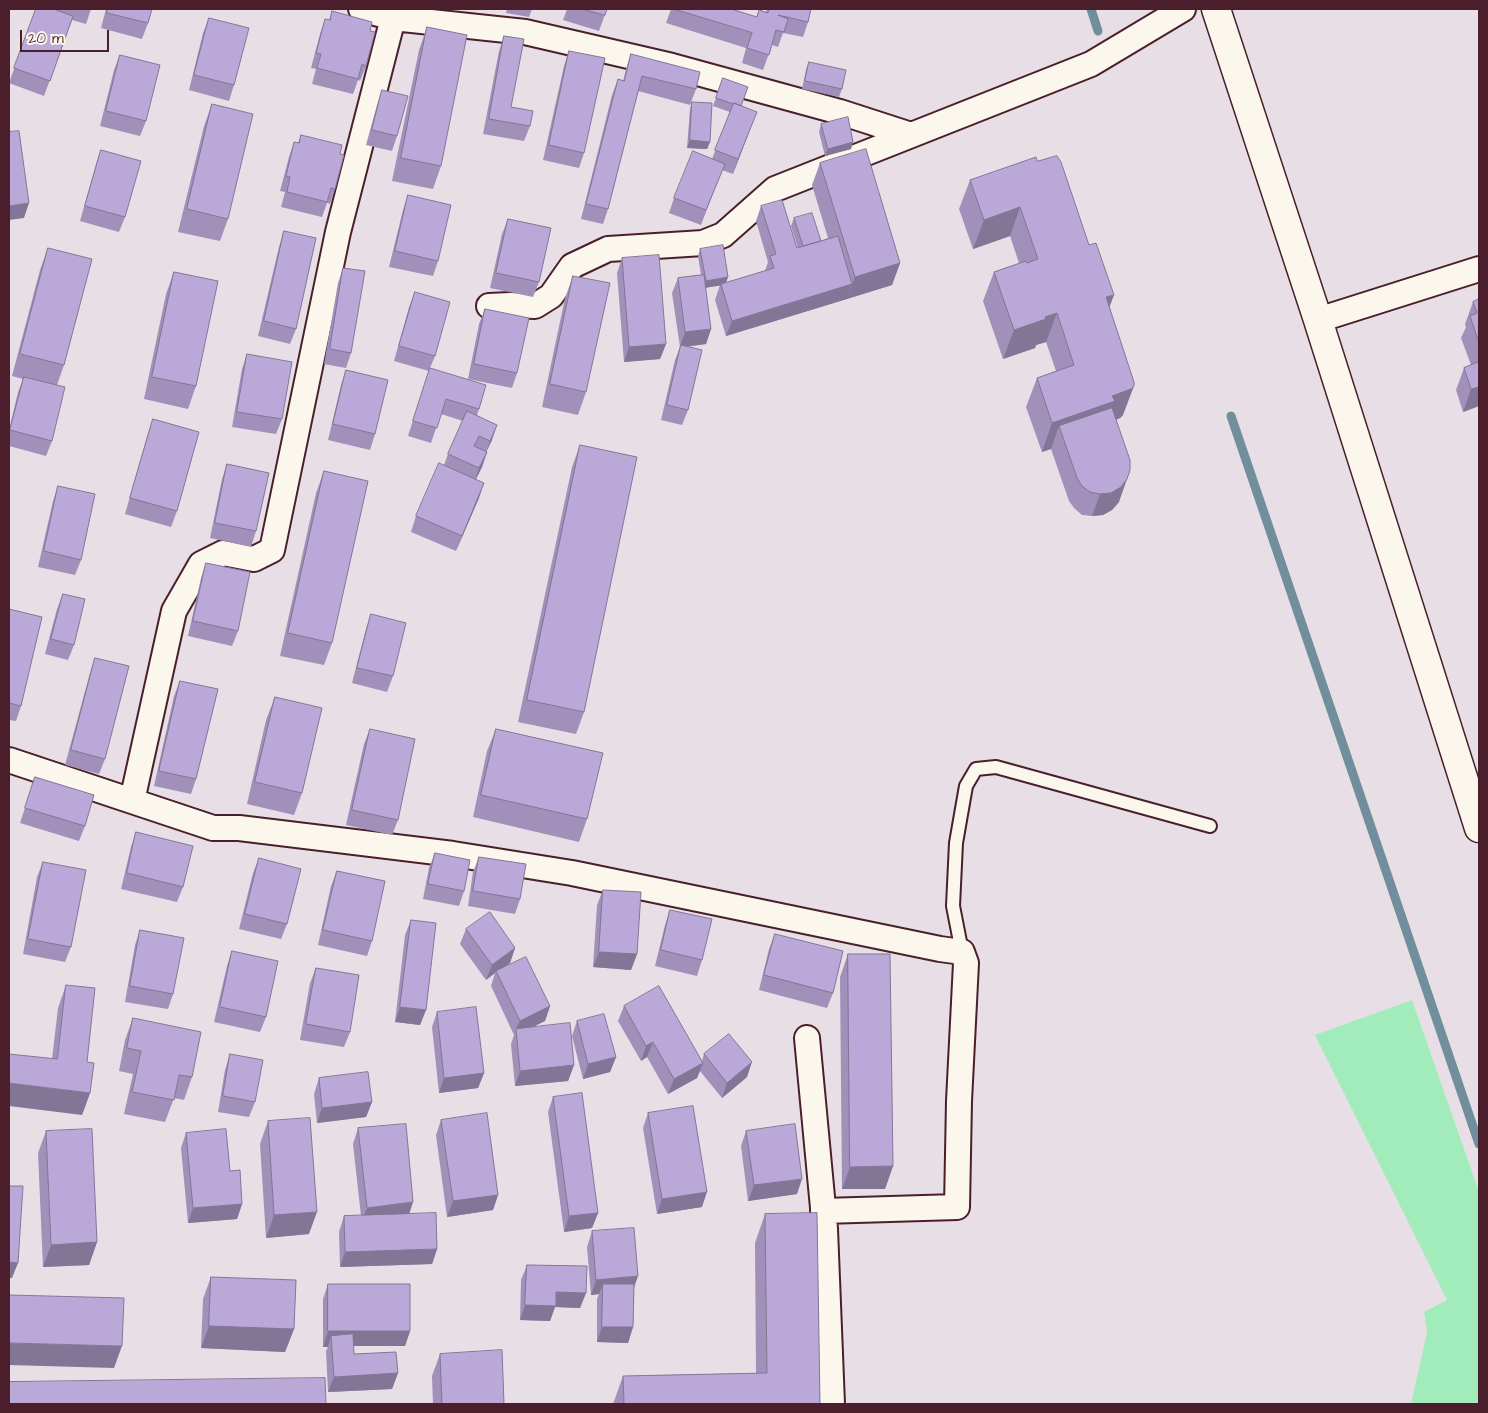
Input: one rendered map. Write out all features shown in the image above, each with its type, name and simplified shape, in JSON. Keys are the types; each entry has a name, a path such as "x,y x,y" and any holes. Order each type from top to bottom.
{"main road":[{"path":"1216,9 1318,320 1479,828"}],"street":[{"path":"361,9 393,18 525,32 672,66 840,112 911,135"},
{"path":"490,306 535,306 551,296 572,266 608,249 703,243 723,235 775,189 1092,64 1183,9"},
{"path":"132,801 174,611 200,564 223,553 254,559 272,550 338,232 393,18"},
{"path":"1318,320 1479,269"},
{"path":"9,760 214,828 239,828 413,848 554,870 962,952 966,963 959,1101 957,1207 823,1211"},
{"path":"807,1038 823,1211 832,1404"}],"lane":[{"path":"962,952 954,906 956,843 966,786 976,768 996,767 1210,826"}],"green space":[{"path":"1412,1000 1479,1192 1479,1404 1411,1404 1427,1332 1424,1312 1447,1300 1315,1035"}],"building":[{"path":"36,9 53,9 73,16 50,81 14,68"},
{"path":"108,9 152,9 148,23 107,13"},
{"path":"582,9 607,9 605,15"},
{"path":"674,9 731,9 757,17 759,10 768,13 769,9 811,9 808,22 778,15 788,19 784,32 776,30 769,55 747,48 752,33"},
{"path":"332,11 372,22 370,31 375,32 366,66 362,64 358,79 317,68 321,54 316,53 325,19 330,20"},
{"path":"209,18 249,28 234,85 194,75"},
{"path":"427,27 467,35 441,166 401,158"},
{"path":"504,36 524,39 511,107 533,111 530,126 489,119"},
{"path":"569,51 605,58 584,153 549,145"},
{"path":"631,54 700,72 696,89 642,76 608,209 586,204 618,79 624,81"},
{"path":"120,55 160,65 146,121 106,111"},
{"path":"809,62 846,70 842,89 805,81"},
{"path":"723,78 748,87 741,106 716,98"},
{"path":"382,90 408,96 397,136 372,130"},
{"path":"692,102 712,103 710,142 690,140"},
{"path":"734,103 757,112 738,159 715,150"},
{"path":"212,104 253,114 228,219 187,209"},
{"path":"848,117 853,142 828,149 821,124"},
{"path":"19,131 29,203 9,206 9,132"},
{"path":"301,135 342,145 340,154 344,155 335,189 331,188 327,202 287,192 290,177 286,176 294,142 299,143"},
{"path":"866,149 900,263 855,277 820,163"},
{"path":"101,150 141,161 125,217 85,206"},
{"path":"693,151 725,164 706,210 674,198"},
{"path":"1057,156 1061,162 1089,245 1096,243 1114,295 1106,297 1134,386 1112,396 1115,401 1052,423 1037,378 1074,365 1057,313 1045,317 1046,319 1014,330 994,272 1038,259 1020,207 984,220 970,180 1036,157 1037,161"},
{"path":"408,195 451,205 438,261 395,251"},
{"path":"782,200 797,248 838,236 852,284 732,321 721,284 774,268 770,256 776,254 761,206"},
{"path":"812,213 821,241 803,246 794,218"},
{"path":"508,219 551,228 539,282 496,273"},
{"path":"284,231 316,238 296,329 264,321"},
{"path":"723,245 728,277 706,281 700,249"},
{"path":"48,248 92,259 64,365 20,354"},
{"path":"659,255 666,344 629,347 622,258"},
{"path":"343,268 365,271 351,353 330,349"},
{"path":"174,272 218,281 196,386 152,377"},
{"path":"704,275 711,329 685,332 678,278"},
{"path":"573,276 610,283 586,392 550,384"},
{"path":"415,292 450,302 435,356 399,346"},
{"path":"1479,299 1479,343 1470,316 1477,313 1473,302"},
{"path":"485,309 529,318 517,373 474,364"},
{"path":"681,345 702,350 688,410 667,405"},
{"path":"247,354 292,362 282,419 237,412"},
{"path":"1479,362 1479,387 1471,389 1464,368"},
{"path":"430,368 486,385 479,409 446,399 437,428 413,421"},
{"path":"346,370 388,380 375,434 333,424"},
{"path":"24,377 65,387 52,441 10,430"},
{"path":"1112,408 1130,460 1130,470 1127,479 1121,487 1111,493 1100,494 1090,492 1082,486 1077,478 1059,426"},
{"path":"467,411 497,425 490,441 479,436 474,446 487,452 479,468 448,454"},
{"path":"153,419 199,432 177,511 130,498"},
{"path":"580,445 637,457 584,712 527,700"},
{"path":"439,463 484,483 462,536 416,516"},
{"path":"227,464 269,473 256,531 215,523"},
{"path":"324,471 368,481 332,643 288,633"},
{"path":"58,486 95,494 81,560 44,551"},
{"path":"206,563 250,572 238,631 193,621"},
{"path":"63,594 85,599 74,645 51,639"},
{"path":"9,609 42,617 21,706 9,703"},
{"path":"371,614 406,623 393,676 357,668"},
{"path":"95,658 129,666 105,759 71,750"},
{"path":"180,681 218,689 196,779 159,771"},
{"path":"275,697 322,708 302,793 255,782"},
{"path":"370,729 415,739 398,820 352,810"},
{"path":"496,729 603,753 587,819 481,795"},
{"path":"35,777 94,795 85,826 25,808"},
{"path":"136,832 193,846 183,887 127,873"},
{"path":"435,853 470,860 464,891 428,884"},
{"path":"479,857 526,864 520,899 473,891"},
{"path":"259,858 301,869 287,924 245,914"},
{"path":"43,862 86,870 71,947 28,939"},
{"path":"337,871 385,881 372,941 323,930"},
{"path":"603,890 641,892 637,954 599,952"},
{"path":"670,910 712,919 702,960 661,950"},
{"path":"490,912 515,948 492,965 466,929"},
{"path":"411,920 436,923 426,1010 400,1007"},
{"path":"140,930 184,938 173,994 130,986"},
{"path":"775,934 843,951 833,993 764,975"},
{"path":"232,951 278,961 266,1017 220,1007"},
{"path":"848,954 890,954 893,1166 850,1167"},
{"path":"526,957 550,1006 520,1021 496,971"},
{"path":"316,968 359,975 350,1032 306,1024"},
{"path":"66,985 95,988 87,1062 94,1063 90,1093 9,1083 9,1054 57,1059"},
{"path":"659,986 703,1063 674,1079 653,1042 646,1046 624,1006"},
{"path":"476,1007 484,1073 444,1078 437,1012"},
{"path":"604,1014 616,1057 588,1064 577,1021"},
{"path":"133,1018 201,1032 192,1077 179,1075 174,1100 132,1092 141,1051 127,1048"},
{"path":"570,1023 574,1065 520,1071 516,1029"},
{"path":"729,1034 752,1062 727,1083 704,1054"},
{"path":"230,1054 263,1060 255,1102 223,1096"},
{"path":"368,1072 372,1102 322,1108 319,1078"},
{"path":"582,1093 598,1213 569,1216 553,1097"},
{"path":"693,1106 707,1192 662,1199 648,1113"},
{"path":"487,1113 498,1195 453,1201 441,1120"},
{"path":"310,1118 317,1212 274,1215 268,1121"},
{"path":"406,1124 413,1202 367,1208 358,1128"},
{"path":"795,1124 802,1179 754,1185 746,1131"},
{"path":"92,1129 97,1242 51,1245 46,1131"},
{"path":"226,1129 230,1171 240,1170 242,1204 193,1208 186,1133"},
{"path":"9,1186 23,1186 18,1263 9,1262"},
{"path":"436,1213 437,1249 345,1252 344,1216"},
{"path":"817,1213 820,1404 624,1404 623,1376 767,1373 765,1214"},
{"path":"634,1228 638,1276 596,1280 592,1231"},
{"path":"527,1265 587,1266 586,1293 556,1292 556,1306 525,1305"},
{"path":"211,1277 296,1280 294,1329 209,1326"},
{"path":"328,1284 410,1284 410,1331 328,1331"},
{"path":"603,1284 634,1284 633,1327 602,1327"},
{"path":"9,1295 124,1298 122,1346 9,1343"},
{"path":"353,1334 354,1354 396,1352 398,1373 334,1377 331,1336"},
{"path":"502,1350 504,1404 442,1404 440,1354"},
{"path":"325,1378 326,1404 9,1404 9,1382"}],"waterway":[{"path":"1091,9 1098,31"},
{"path":"1231,416 1479,1144"}]}
